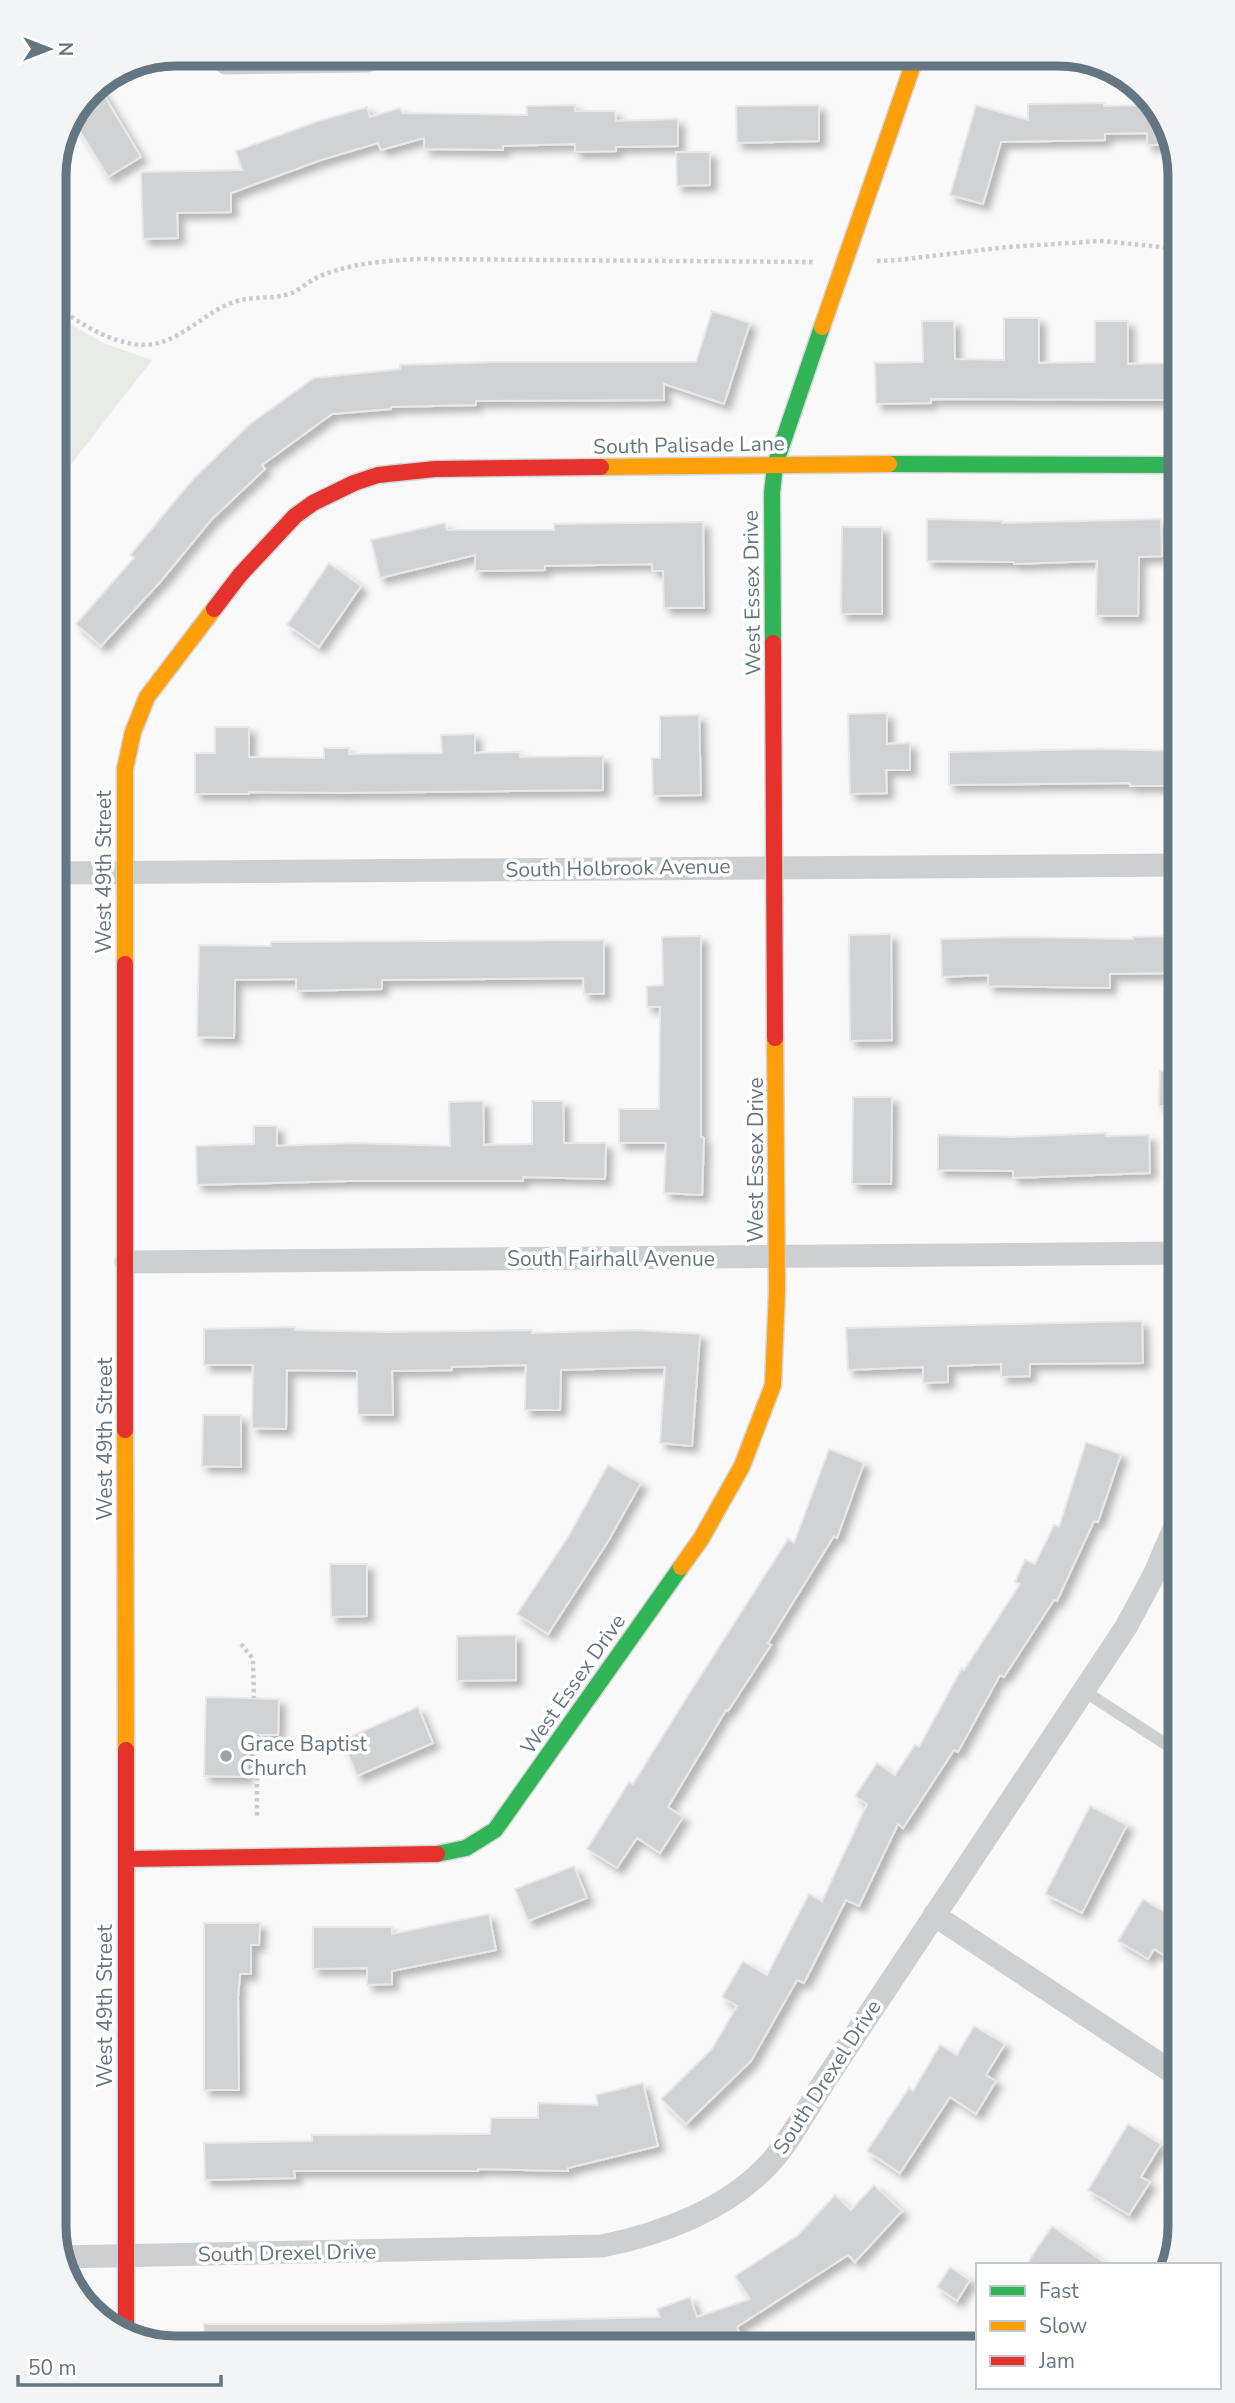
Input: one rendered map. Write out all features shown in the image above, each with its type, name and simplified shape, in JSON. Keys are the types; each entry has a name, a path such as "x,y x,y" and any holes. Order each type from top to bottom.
{"street":[{"name":"West Essex Drive","path":"126,1859 439,1854 466,1848 495,1830 701,1539 742,1466 773,1385 777,1258 772,507 775,465 912,67"},
{"name":"South Palisade Lane","path":"237,580 295,516 313,503 378,475 435,469 775,465 1168,465"},
{"name":"West 49th Street","path":"126,2324 125,769 128,743 136,719 154,687 237,580"},
{"name":"South Holbrook Avenue","path":"67,873 1168,864"},
{"name":"South Fairhall Avenue","path":"126,1262 1168,1254"},
{"name":"South Drexel Drive","path":"72,2257 602,2246 658,2232 700,2213 743,2188 769,2165 783,2147 1168,1560"},
{"path":"934,1915 1168,2069"}],"lane":[{"path":"1084,1691 1168,1746"}],"path":[{"path":"873,261 1102,240 1168,248"},
{"path":"67,313 107,336 134,344 161,343 237,300 286,295 317,278 348,266 383,261 418,258 817,262"},
{"path":"241,1644 253,1660 254,1698"},
{"path":"257,1735 257,1819"}],"shaded area":[{"path":"67,322 103,343 152,360 67,469"}],"building":[{"path":"104,95 141,157 108,177 78,128 85,115"},
{"path":"1104,103 1104,106 1142,105 1154,122 1163,145 1147,145 1147,133 1105,134 1105,140 1001,142 983,204 950,195 976,105 1028,120 1028,104"},
{"path":"575,105 575,111 615,111 616,121 678,119 678,146 616,147 616,151 575,152 575,144 503,146 503,150 424,149 424,138 381,150 378,143 321,160 231,193 231,212 177,213 178,238 143,239 141,172 242,170 236,151 367,107 370,117 400,108 402,113 527,115 527,106"},
{"path":"819,105 819,141 737,143 736,106"},
{"path":"676,152 710,152 710,185 677,186"},
{"path":"712,311 750,323 724,404 664,384 664,400 476,401 476,405 391,407 332,414 262,465 265,469 211,520 161,581 101,646 76,624 134,558 130,555 194,478 250,424 314,378 400,369 400,365 696,362"},
{"path":"1004,318 1039,318 1039,363 1095,362 1095,321 1128,321 1128,364 1168,363 1168,400 931,399 931,403 876,404 875,363 923,362 922,321 954,321 955,359 1004,360"},
{"path":"927,519 1002,523 1161,519 1162,556 1139,557 1138,616 1096,616 1097,561 1014,564 927,561"},
{"path":"703,522 704,608 664,608 663,571 652,571 652,564 545,566 545,570 475,571 475,555 380,578 371,540 445,523 447,530 554,530 554,524"},
{"path":"842,527 882,527 882,614 841,614"},
{"path":"329,563 361,586 319,647 287,625"},
{"path":"887,713 887,744 910,743 910,770 886,770 887,793 850,794 848,714"},
{"path":"699,715 701,795 653,796 652,758 660,758 660,716"},
{"path":"215,727 249,727 249,757 324,758 324,748 349,748 349,754 442,753 441,735 475,734 475,753 520,752 520,757 603,756 603,790 195,794 195,753 215,753"},
{"path":"1168,751 1168,786 1130,786 1130,783 949,785 949,752"},
{"path":"891,934 892,1040 850,1041 849,935"},
{"path":"701,936 701,1137 704,1138 702,1195 664,1193 666,1143 619,1143 619,1109 659,1109 660,1007 647,1007 647,986 663,985 662,937"},
{"path":"1168,936 1168,973 1110,974 1110,988 988,986 988,975 942,977 941,939"},
{"path":"604,940 604,994 584,994 583,978 382,980 382,989 296,991 296,979 235,980 234,1038 197,1037 199,945 271,946 271,942"},
{"path":"1160,1071 1168,1071 1168,1106 1159,1106"},
{"path":"853,1097 892,1097 891,1184 852,1184"},
{"path":"483,1101 484,1145 532,1144 532,1101 563,1101 564,1143 606,1143 605,1179 523,1177 523,1181 347,1181 197,1185 196,1146 254,1144 254,1126 277,1126 277,1146 353,1143 450,1146 449,1102"},
{"path":"1106,1133 1106,1136 1149,1135 1150,1173 1013,1178 1013,1171 938,1170 938,1135 1012,1137"},
{"path":"1142,1321 1143,1363 1030,1364 1030,1376 1001,1377 1001,1364 948,1366 948,1382 923,1383 923,1367 848,1370 846,1328"},
{"path":"295,1327 295,1330 387,1332 532,1330 532,1333 636,1330 700,1334 692,1446 660,1443 665,1367 561,1370 560,1410 525,1410 526,1365 392,1371 393,1415 358,1415 357,1371 287,1370 286,1429 252,1428 253,1365 204,1365 204,1329"},
{"path":"203,1415 241,1415 241,1467 202,1466"},
{"path":"1086,1442 1121,1454 1098,1522 1094,1521 1057,1601 1054,1600 1004,1677 1000,1675 958,1752 954,1750 903,1828 898,1824 859,1906 846,1900 804,1983 797,1980 751,2061 686,2124 661,2099 712,2049 737,2006 722,1997 743,1961 767,1975 809,1894 822,1901 867,1804 855,1796 877,1763 895,1775 915,1745 919,1747 962,1668 964,1670 1020,1584 1015,1582 1025,1560 1035,1564 1054,1525 1059,1527"},
{"path":"829,1449 864,1463 837,1538 834,1536 768,1643 771,1645 728,1711 726,1710 668,1807 683,1817 660,1853 637,1838 617,1868 587,1849 629,1782 633,1784 788,1539 794,1543"},
{"path":"608,1465 641,1483 607,1543 548,1634 517,1614 568,1537"},
{"path":"330,1564 367,1564 367,1616 331,1617"},
{"path":"516,1635 516,1680 457,1681 457,1636"},
{"name":"Grace Baptist Church","path":"206,1697 279,1699 278,1735 248,1735 247,1777 204,1776"},
{"path":"418,1707 433,1743 357,1776 342,1740"},
{"path":"1090,1806 1127,1825 1082,1913 1045,1894"},
{"path":"574,1866 587,1898 528,1921 515,1889"},
{"path":"1143,1899 1168,1914 1168,1958 1154,1949 1148,1959 1118,1941"},
{"path":"489,1914 496,1950 392,1971 392,1984 367,1985 367,1968 313,1969 313,1927 392,1927 392,1934"},
{"path":"204,1923 260,1923 259,1945 251,1945 251,1974 240,1974 239,2090 204,2090"},
{"path":"974,2026 1005,2044 986,2075 996,2081 976,2114 950,2097 900,2173 867,2151 909,2088 913,2091 940,2045 957,2055"},
{"path":"643,2083 658,2146 568,2168 568,2171 294,2171 295,2178 205,2180 204,2143 312,2141 312,2135 490,2134 491,2118 538,2118 538,2103 598,2105 596,2095"},
{"path":"1128,2124 1161,2144 1141,2177 1150,2182 1129,2215 1088,2190"},
{"path":"874,2185 902,2211 855,2262 848,2255 737,2327 740,2336 204,2336 204,2324 385,2324 660,2317 657,2309 690,2297 697,2317 750,2299 735,2276 798,2235 835,2195 851,2210"},
{"path":"1052,2226 1105,2263 1027,2263"},
{"path":"950,2267 970,2280 957,2301 937,2287"}],"traffic: fast":[{"path":"773,643 772,493 775,465 822,327"},
{"path":"889,464 1168,465"},
{"path":"437,1854 466,1848 495,1830 681,1567"}],"traffic: slow":[{"path":"822,327 912,67"},
{"path":"601,467 889,464"},
{"path":"125,964 125,769 133,732 147,697 214,609"},
{"path":"681,1567 701,1539 742,1466 773,1385 777,1291 775,1038"},
{"path":"125,1430 126,1750"}],"traffic: jam":[{"path":"214,609 240,575 295,516 313,503 354,483 378,475 435,469 601,467"},
{"path":"773,643 775,1038"},
{"path":"125,964 125,1430"},
{"path":"126,1750 126,2324"},
{"path":"126,1859 437,1854"}],"place":[{"name":"Grace Baptist Church","path":"226,1756"}]}
